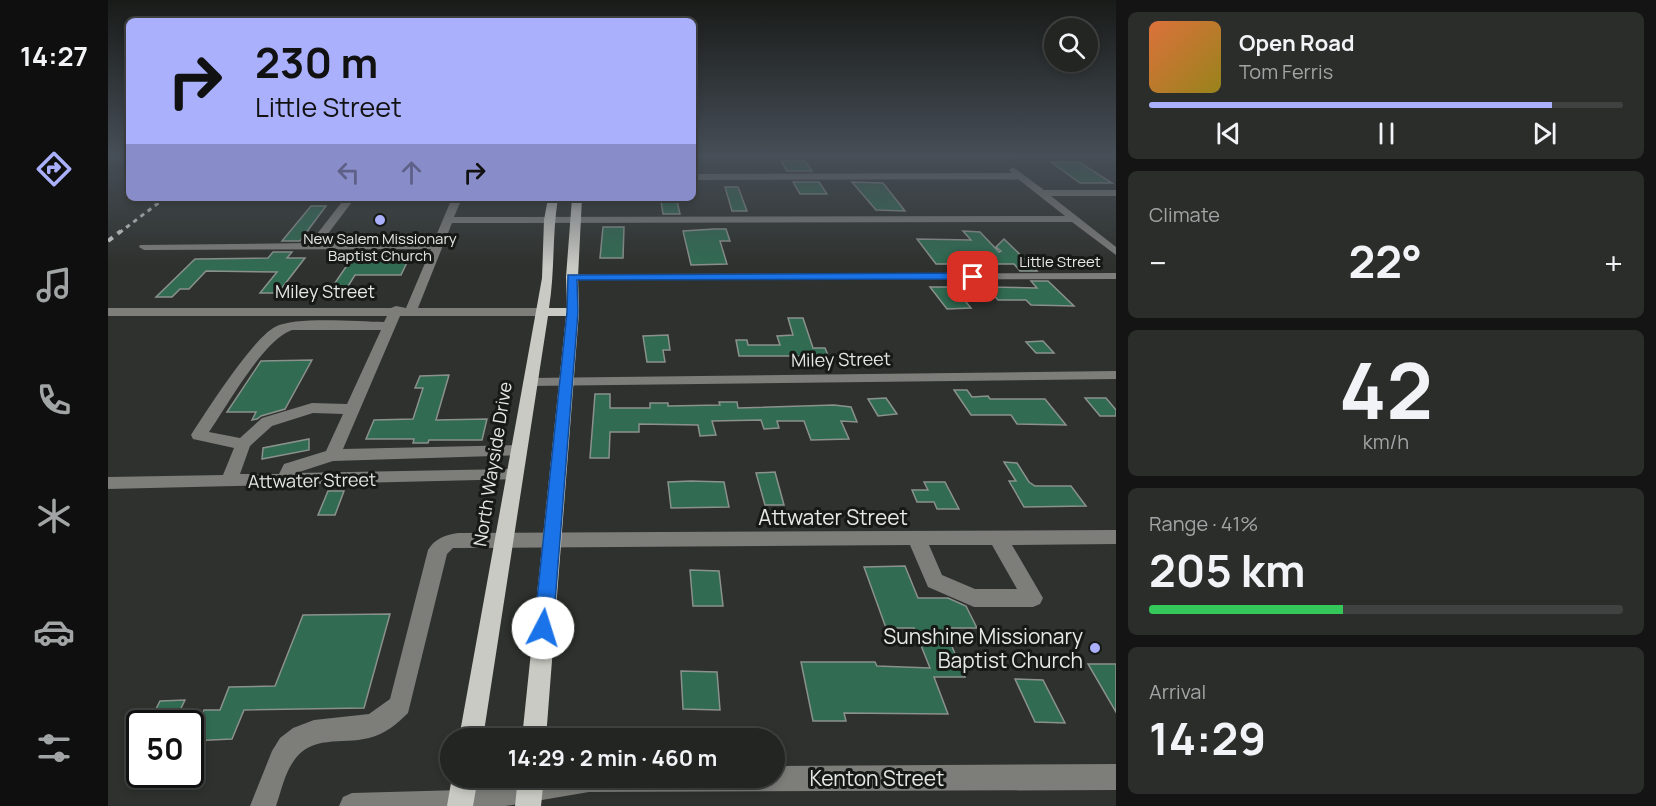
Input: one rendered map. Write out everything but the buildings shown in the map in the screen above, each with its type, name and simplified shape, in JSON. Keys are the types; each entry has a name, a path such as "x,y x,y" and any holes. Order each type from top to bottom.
{"main road":[{"name":"North Wayside Drive","path":"473,728 548,278 549,220 552,201"},
{"path":"535,728 573,312 572,277 576,201"},
{"path":"542,312 573,312"},
{"path":"460,804 463,788"}],"street":[{"path":"1042,193 1116,193"},
{"path":"1042,193 1116,252"},
{"path":"313,247 348,201"},
{"path":"332,455 389,326 403,310 438,246 456,201"},
{"path":"448,219 1074,219"},
{"path":"1102,241 1116,241"},
{"path":"144,247 438,246"},
{"name":"Little Street","path":"572,277 1116,276"},
{"name":"Miley Street","path":"108,312 403,310 542,312"},
{"path":"243,444 198,435 257,351 278,330 291,326 389,326"},
{"name":"Miley Street","path":"530,382 1116,375"},
{"path":"228,482 243,444 267,422 312,408 352,409"},
{"path":"284,480 290,468 332,455 519,451"},
{"path":"389,478 396,453"},
{"name":"Attwater Street","path":"108,483 515,475"},
{"name":"Attwater Street","path":"264,806 288,747 300,737 316,730 365,729 391,716 400,705 438,550 448,542 504,539 1116,537"},
{"path":"916,538 935,580 974,598 1032,598 998,538"},
{"name":"Kenton Street","path":"351,806 460,804 589,779 1116,777"}],"railway":[{"path":"119,233 161,201"},
{"path":"108,241 121,231"}],"place":[{"name":"New Salem Missionary Baptist Church","path":"380,220"},
{"name":"Sunshine Missionary Baptist Church","path":"1095,648"}],"route":[{"path":"543,628 573,312 572,277 973,277"}]}
